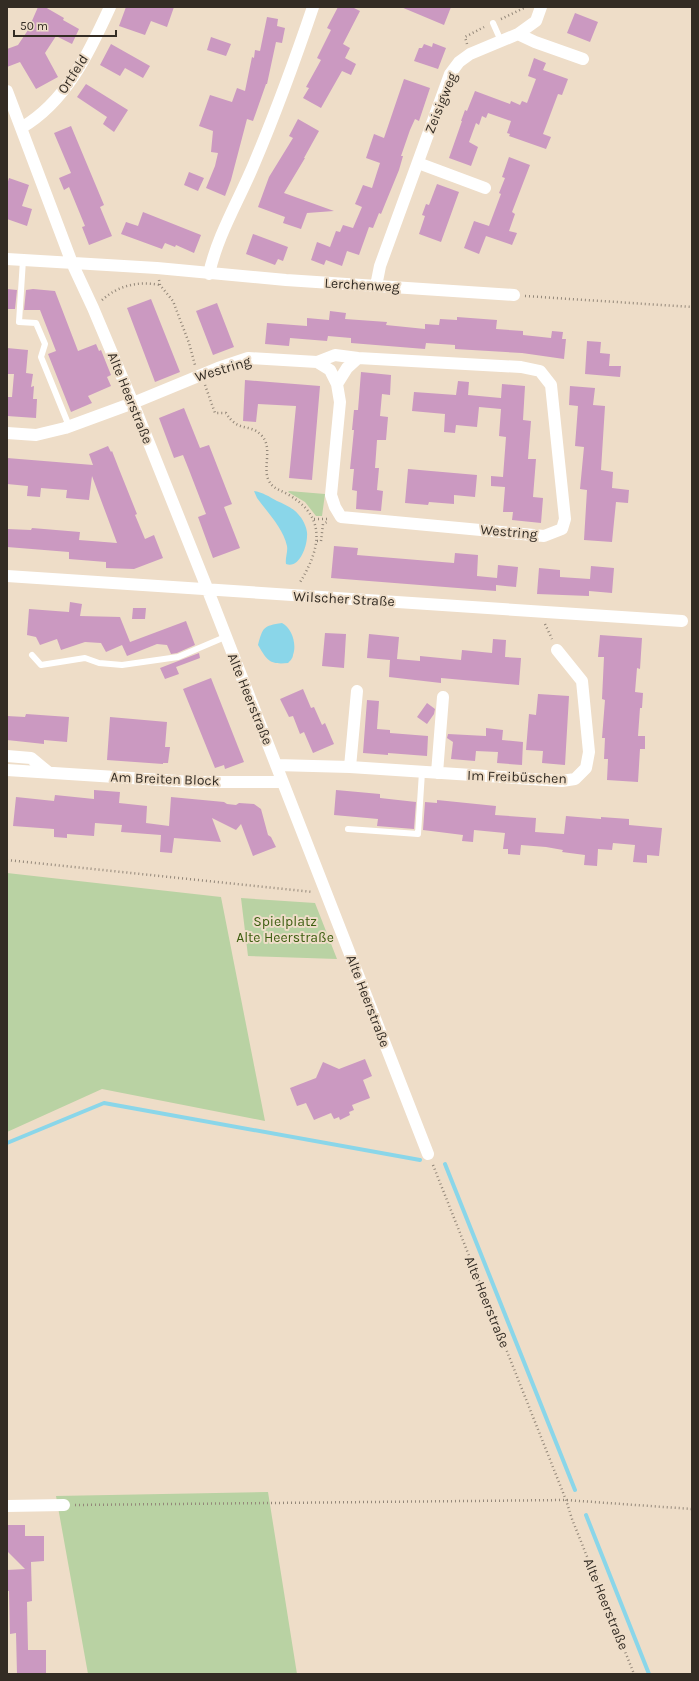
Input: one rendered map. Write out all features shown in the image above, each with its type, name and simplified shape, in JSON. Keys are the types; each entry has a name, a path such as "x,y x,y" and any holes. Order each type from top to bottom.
{"street":[{"name":"Ortfeld","path":"21,128 36,119 61,94 75,75 110,7"},
{"path":"209,274 213,256 254,165 280,99 313,7"},
{"name":"Zeisigweg","path":"376,286 380,266 450,74 459,62 470,54 518,34 536,21 541,7"},
{"path":"518,34 535,42 583,59"},
{"name":"Alte Heerstraße","path":"7,91 72,263 93,308 133,403 207,588 428,1154"},
{"path":"418,163 485,188"},
{"name":"Lerchenweg","path":"7,259 158,268 209,274 514,295"},
{"name":"Westring","path":"7,433 36,435 69,426 133,403 200,375 248,358 317,362 335,355 358,358 522,367 540,371 550,385 565,519 562,529 544,536 341,517"},
{"path":"337,384 347,368 358,358"},
{"path":"317,362 330,370 337,384 340,402 331,496 341,517"},
{"name":"Wilscher Straße","path":"7,576 207,588 291,596 682,621"},
{"name":"Im Freibüschen","path":"276,765 350,767 562,781 575,779 586,768 589,752 582,681 557,650"},
{"path":"350,767 357,691"},
{"path":"436,773 443,697"},
{"path":"7,756 31,758 48,772"},
{"name":"Am Breiten Block","path":"7,770 193,782 282,782"},
{"path":"7,1506 64,1505"}],"lane":[{"path":"493,23 501,40"},
{"path":"23,260 20,322 36,323 45,344 41,357 69,426"},
{"path":"32,655 41,665 85,658 99,663 122,665 178,657 225,637"},
{"path":"348,829 418,834 422,772"}],"path":[{"path":"158,268 160,285 173,301 189,343 196,370 200,375 215,413 226,413 233,423 256,431 262,435 266,443 268,479 274,488 303,504 314,519 317,541 304,576 291,596"},
{"path":"114,290 131,283 146,282 160,285"},
{"path":"514,295 692,307"},
{"path":"317,541 321,541 323,524 341,517"},
{"path":"314,519 325,518"},
{"path":"544,623 557,650"},
{"path":"7,860 326,893"},
{"name":"Alte Heerstraße","path":"428,1154 634,1674"},
{"path":"64,1505 566,1500 692,1509"}],"green space":[{"path":"288,492 325,494 322,516 316,516 305,502"},
{"path":"7,873 221,897 265,1121 102,1089 7,1132"},
{"name":"Spielplatz Alte Heerstraße","path":"241,898 315,903 337,959 248,956"},
{"path":"268,1492 297,1674 88,1674 56,1496"}],"water":[{"path":"254,491 260,492 291,508 303,521 307,530 307,541 304,551 295,563 291,565 286,564 287,546 285,539 279,527 257,498"},
{"path":"282,623 286,625 291,632 294,641 294,651 288,663 277,663 269,660 266,658 258,645 261,634 265,628"}],"building":[{"path":"38,7 45,7 79,29 72,44 56,36 45,53 58,77 36,89 20,62 7,67 7,49 18,45 28,30"},
{"path":"126,7 174,7 167,27 151,21 145,35 119,26"},
{"path":"338,7 352,7 360,11 343,44 350,48 345,58 356,64 351,75 342,71 321,108 303,98 309,88 306,87 321,60 317,58 331,30 327,28"},
{"path":"401,7 451,7 444,25"},
{"path":"575,13 598,22 590,42 567,33"},
{"path":"267,17 278,19 277,26 285,28 282,43 276,42 267,84 253,121 247,119 231,180 225,196 206,188 215,166 218,153 211,152 213,131 199,126 210,95 232,102 237,88 245,91 252,57 254,58 255,50 260,51"},
{"path":"211,37 231,44 226,56 207,50"},
{"path":"433,43 446,48 438,69 414,61 419,48 422,48 424,44 432,47"},
{"path":"111,44 150,66 143,78 125,68 120,76 100,65"},
{"path":"534,58 546,63 543,70 568,79 562,95 558,94 543,134 551,137 546,149 509,136 510,134 507,133 511,121 488,113 486,118 482,116 479,125 476,123 469,142 478,147 471,166 449,158 465,110 467,111 475,91 510,104 511,101 520,105 522,101 527,103 536,79 528,76"},
{"path":"404,79 430,88 419,121 415,119 410,130 401,156 403,156 399,170 381,214 379,213 373,228 369,227 359,255 347,251 342,266 326,260 324,265 311,260 317,242 330,247 336,231 340,232 343,225 353,228 362,207 355,204 363,185 372,188 380,163 366,158 374,134 384,138"},
{"path":"86,84 128,110 114,132 103,124 107,117 77,97"},
{"path":"298,119 319,131 284,193 334,211 307,213 301,229 283,223 285,217 258,207 269,177 293,138 289,136"},
{"path":"71,126 104,205 100,207 112,236 89,245 82,227 85,226 69,187 64,190 59,178 71,173 54,133"},
{"path":"509,157 530,165 512,212 515,214 509,231 517,233 512,245 486,236 479,254 464,248 474,221 489,226 501,194 499,193 505,178 502,177"},
{"path":"189,172 204,178 198,191 184,185"},
{"path":"9,178 29,185 22,206 32,209 27,226 7,219 7,185"},
{"path":"437,184 459,192 441,242 419,234 425,216 422,215 426,204 429,205"},
{"path":"143,212 201,235 194,253 176,245 175,247 165,243 162,249 121,234 126,222 138,226"},
{"path":"253,234 288,247 283,261 278,259 275,265 246,254"},
{"path":"7,289 17,290 15,309 7,309"},
{"path":"33,289 55,291 78,351 96,344 99,351 101,350 111,375 107,377 111,386 88,396 92,403 71,412 48,354 56,351 40,310 24,310 26,290"},
{"path":"151,299 180,372 155,382 127,308"},
{"path":"217,303 234,347 213,355 196,311"},
{"path":"330,311 346,313 345,319 387,322 386,325 425,329 425,324 439,325 440,319 457,320 457,317 497,320 496,329 523,331 523,335 551,338 552,331 563,332 562,339 566,339 564,359 522,353 455,349 455,345 426,343 425,349 351,343 351,338 328,336 327,341 290,338 289,346 265,344 267,323 307,326 307,318 329,320"},
{"path":"587,341 601,342 600,353 610,354 609,366 621,366 620,377 585,374"},
{"path":"7,348 28,350 26,373 33,374 31,387 34,386 33,399 37,399 36,418 7,416 7,397 12,397 14,374 7,374"},
{"path":"361,372 391,375 390,395 382,394 380,416 388,417 386,440 377,440 375,468 379,468 377,490 383,491 381,511 356,509 357,491 352,490 354,469 350,469 354,430 352,430 354,410 358,410"},
{"path":"245,380 320,386 312,480 289,478 296,406 258,404 256,422 243,421"},
{"path":"458,381 469,382 468,395 501,398 502,384 525,386 523,420 531,421 528,459 536,459 533,497 543,498 541,523 512,520 513,512 503,512 505,487 491,486 491,476 503,477 506,437 499,436 501,409 479,407 477,427 456,425 455,433 444,432 445,414 412,411 414,392 456,395"},
{"path":"570,386 595,388 593,405 605,406 601,470 613,472 612,488 629,490 628,503 616,502 612,542 584,540 587,490 580,489 584,447 575,446 578,406 569,405"},
{"path":"184,408 200,448 209,445 232,504 224,507 240,548 213,558 198,517 206,514 183,455 174,458 159,418"},
{"path":"108,446 111,452 112,451 137,514 135,515 145,539 154,535 163,558 134,569 106,568 106,562 69,559 69,552 7,547 7,529 31,530 32,528 80,532 79,540 117,543 92,476 89,500 66,498 67,490 41,488 40,497 27,496 28,486 7,484 7,458 93,465 89,454"},
{"path":"408,469 477,475 475,497 454,495 454,504 429,502 428,505 405,503"},
{"path":"334,546 358,548 357,555 454,563 455,553 478,555 477,576 497,578 498,565 518,567 516,587 496,585 496,591 331,578"},
{"path":"591,566 614,568 612,593 589,591 589,596 537,594 539,568 560,570 560,577 590,579"},
{"path":"70,602 82,604 80,616 120,617 130,642 186,621 195,645 171,654 167,645 157,644 127,656 122,645 106,652 101,643 85,642 61,650 57,639 40,645 36,637 27,635 29,609 69,612"},
{"path":"133,608 146,608 145,619 132,619"},
{"path":"325,633 346,634 344,668 322,666"},
{"path":"369,634 399,637 397,659 420,661 420,656 461,660 462,650 492,653 493,639 506,640 505,657 521,658 519,685 441,678 441,683 389,677 390,660 367,658"},
{"path":"600,635 642,638 640,669 637,668 635,692 643,693 642,708 640,708 638,736 645,736 645,749 640,749 638,782 607,780 608,759 604,759 605,738 602,738 605,700 602,699 604,657 598,657"},
{"path":"199,653 200,658 176,667 179,674 165,679 160,668"},
{"path":"211,678 244,762 225,769 224,765 215,768 183,689"},
{"path":"303,689 311,708 314,707 322,725 325,723 334,744 313,753 304,732 300,734 293,716 289,717 280,699"},
{"path":"538,694 569,696 565,765 542,763 543,751 526,750 529,714 536,715"},
{"path":"367,700 379,701 377,729 390,730 390,733 428,736 427,756 363,753"},
{"path":"427,703 435,709 434,714 427,724 417,717"},
{"path":"26,714 69,717 67,742 44,740 44,744 7,740 7,716 25,717"},
{"path":"110,717 167,722 165,747 170,747 168,763 163,764 107,760"},
{"path":"486,728 503,730 502,740 523,742 522,765 497,763 498,752 476,751 475,761 451,759 453,742 447,738 448,734 486,736"},
{"path":"94,790 120,792 119,803 147,806 146,823 169,826 171,797 224,802 227,804 236,805 239,803 254,804 261,809 268,835 271,837 276,847 253,856 241,824 236,830 212,818 221,842 174,838 172,853 160,852 161,835 121,832 122,825 95,823 94,836 67,834 67,838 54,837 54,829 13,826 16,797 54,801 55,795 94,799"},
{"path":"336,790 380,794 380,798 416,802 414,829 377,826 378,819 334,815"},
{"path":"437,800 496,806 495,815 536,818 535,832 564,834 566,816 601,819 601,817 629,819 629,825 662,828 659,856 647,855 647,863 633,862 635,845 613,843 612,850 598,849 597,866 584,865 585,855 562,852 563,850 546,847 521,845 520,855 508,854 508,849 503,849 505,833 474,830 473,842 462,841 463,835 423,830 425,802 437,803"},
{"path":"365,1059 372,1076 363,1080 370,1098 352,1105 354,1110 349,1112 350,1115 340,1120 339,1117 334,1119 331,1113 314,1120 306,1103 297,1106 290,1088 316,1078 323,1062 339,1069"},
{"path":"7,1525 25,1525 25,1536 44,1536 44,1561 31,1562 32,1601 27,1602 28,1650 46,1650 46,1674 17,1674 16,1633 10,1634 7,1570 25,1569 7,1551"}],"waterway":[{"path":"7,1143 104,1103 420,1160"},
{"path":"445,1164 575,1490"},
{"path":"586,1515 649,1674"}]}
